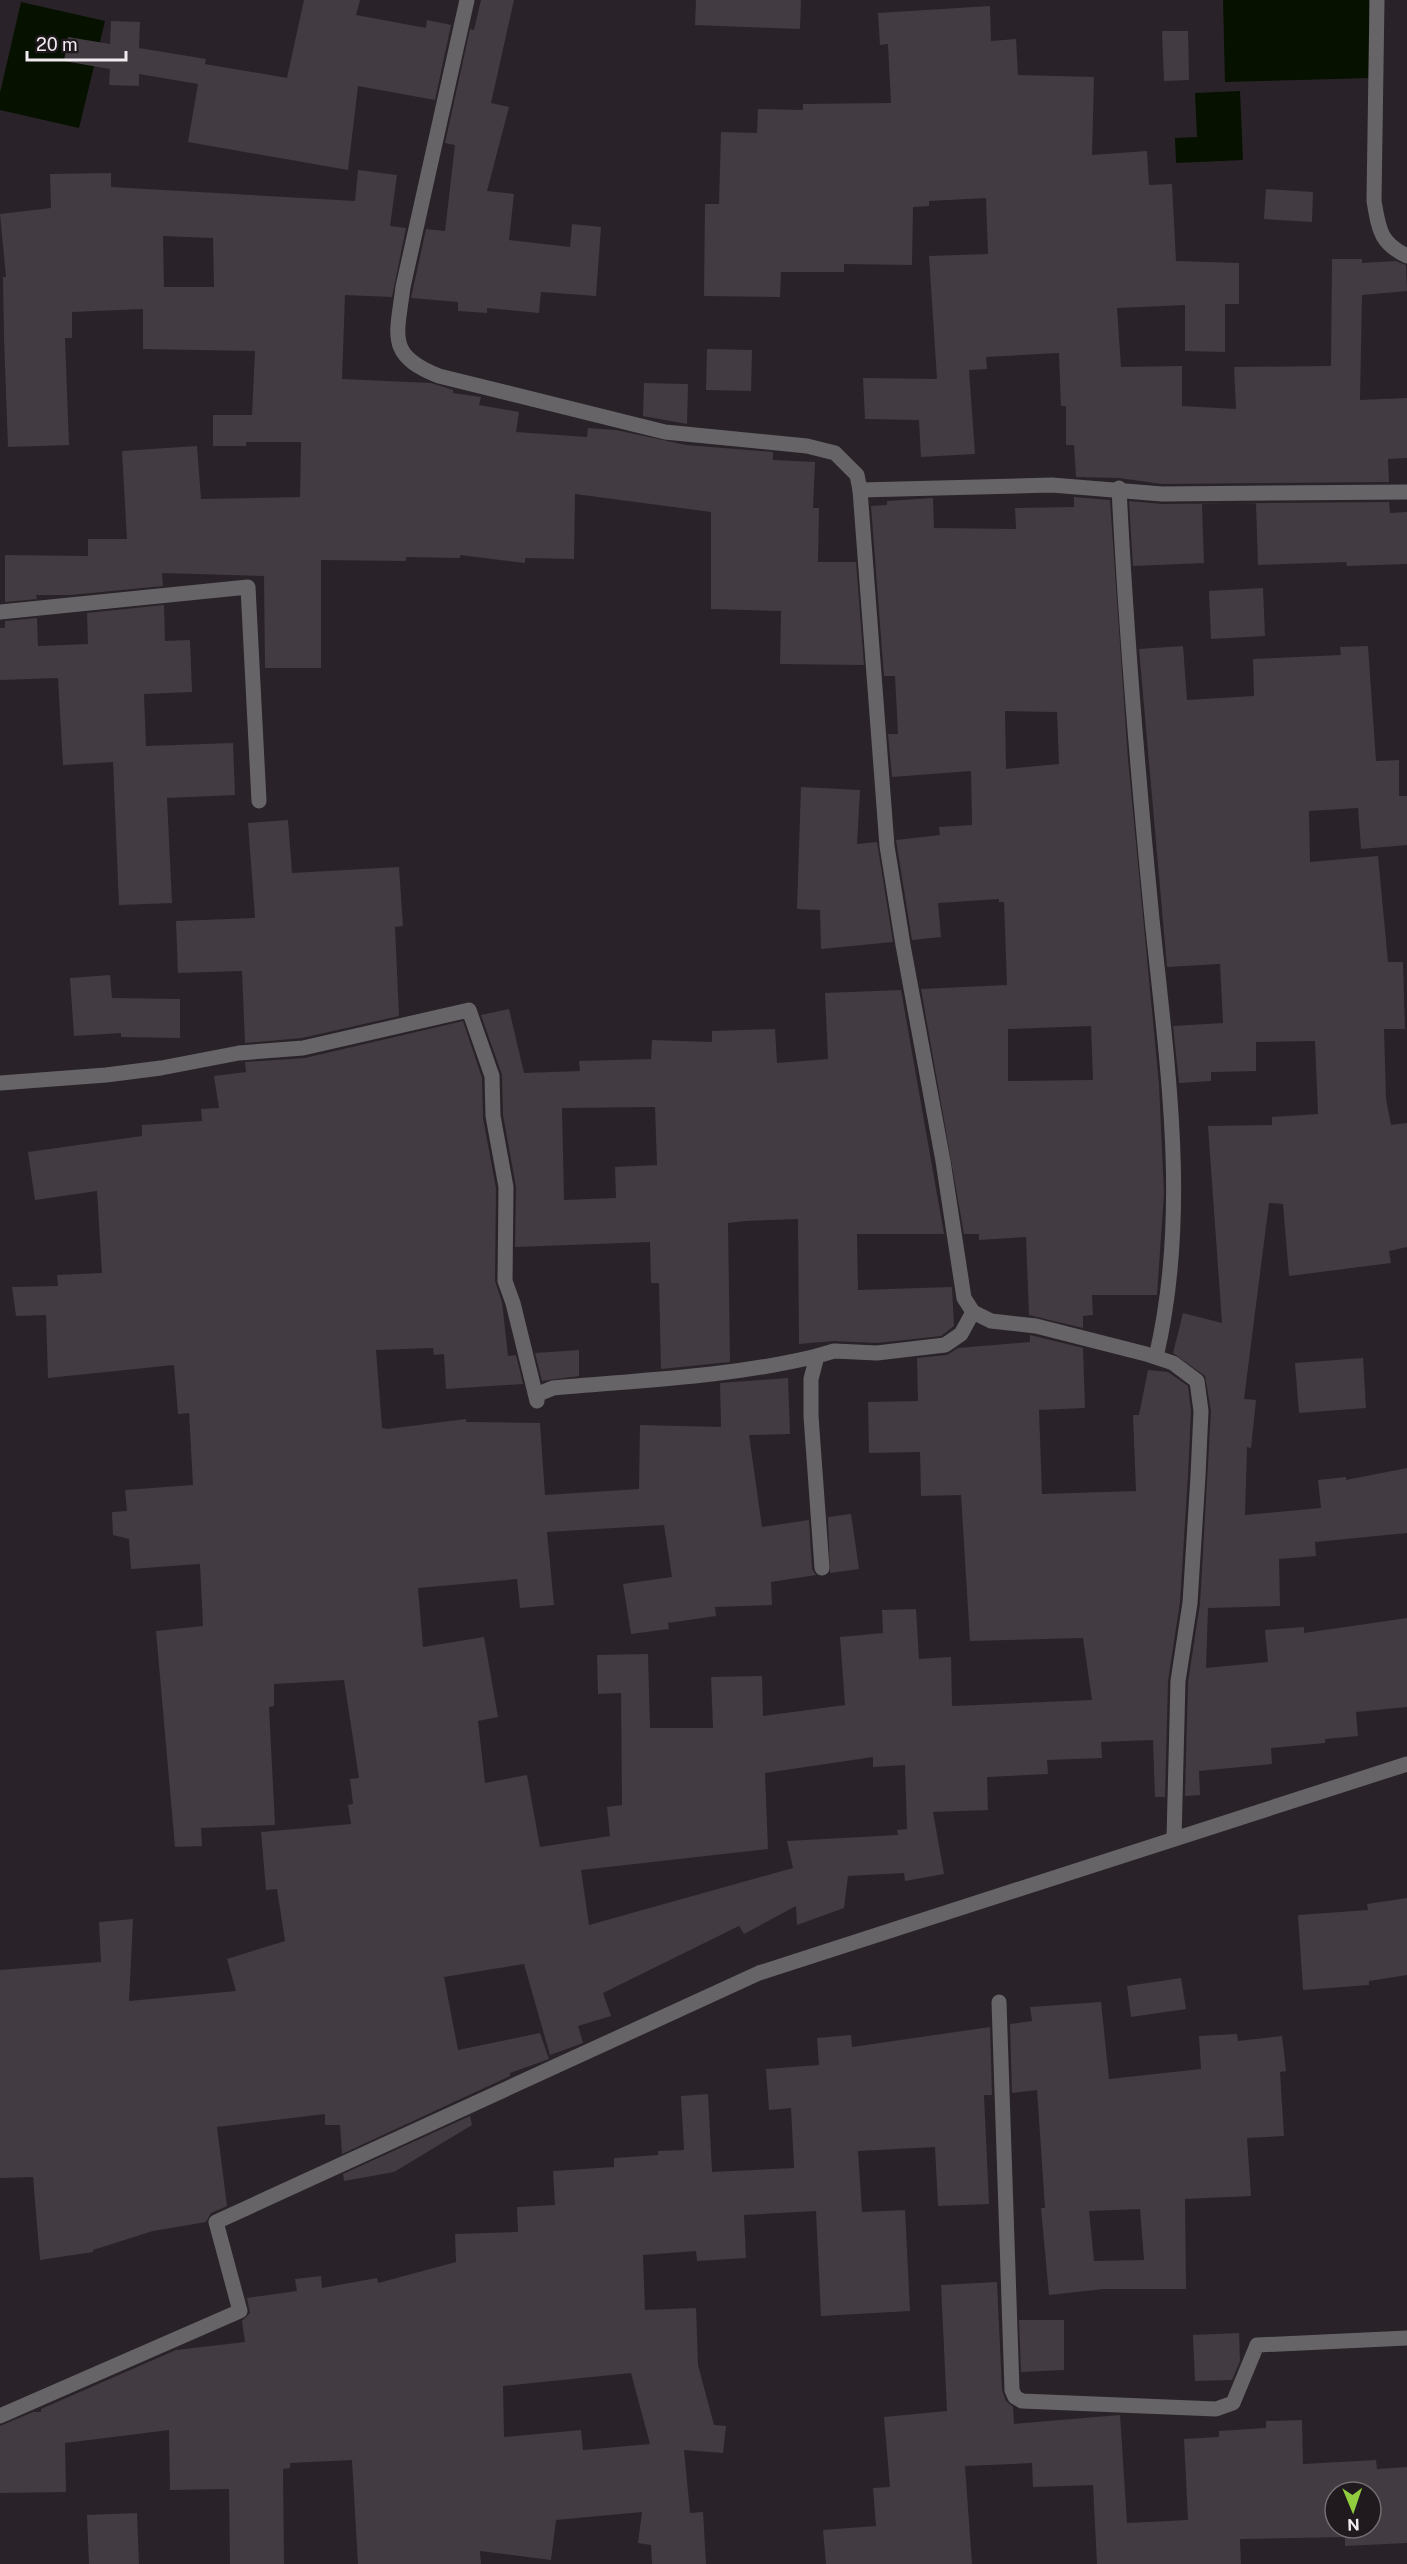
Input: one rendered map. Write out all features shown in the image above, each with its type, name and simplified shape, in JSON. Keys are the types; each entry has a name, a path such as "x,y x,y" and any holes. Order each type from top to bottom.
{"street":[{"path":"468,0 404,287 398,329 401,353 413,366 438,376 665,432 807,446 835,453 857,475 887,846 903,945 944,1161 964,1298 973,1312 991,1321 1036,1326 1156,1357 1173,1363 1197,1381 1201,1411 1190,1603 1178,1681 1174,1839"},
{"path":"1377,0 1374,201 1378,226 1390,248 1407,256"},
{"path":"860,490 1052,485 1162,494 1407,492"},
{"path":"1119,489 1126,645 1166,1048 1174,1168 1167,1308 1156,1357"},
{"path":"0,612 248,586 259,801"},
{"path":"0,1083 106,1075 161,1068 239,1053 303,1048 469,1011 492,1076 493,1116 506,1187 505,1281 513,1303 536,1398 553,1388 714,1376 771,1367 834,1351 877,1353 945,1345 961,1334 973,1312"},
{"path":"817,1356 811,1378 811,1416 822,1568"},
{"path":"0,2416 240,2311 216,2222 759,1973 1407,1764"},
{"path":"999,2002 1014,2397 1022,2401 1216,2409 1233,2403 1257,2345 1407,2338"}],"shaded area":[{"path":"1223,0 1369,0 1371,78 1225,82"},
{"path":"21,2 105,21 79,128 0,110 0,93"},
{"path":"1240,91 1243,160 1176,163 1175,138 1197,137 1195,93"}],"building":[{"path":"304,0 360,0 356,15 426,28 427,20 451,25 435,100 358,86 348,170 188,142 198,84 139,74 139,86 109,85 110,69 64,61 68,37 110,44 111,21 140,22 139,48 206,59 205,64 287,78"},
{"path":"481,0 514,0 491,103 509,107 487,191 514,194 509,240 570,247 572,224 601,227 596,296 541,292 539,313 487,308 487,313 458,311 458,302 411,298 426,229 445,231 455,145 445,143 470,29 474,30"},
{"path":"696,0 801,0 800,29 695,25"},
{"path":"990,6 991,41 1016,39 1018,75 1094,77 1092,155 1147,151 1149,185 1172,184 1176,261 1239,263 1239,304 1225,304 1225,352 1185,351 1185,305 1117,308 1121,367 1182,366 1182,406 1236,409 1234,367 1331,366 1332,259 1362,259 1362,263 1396,261 1406,265 1407,291 1362,295 1360,400 1407,398 1407,458 1388,459 1389,482 1162,484 1119,478 1076,477 1074,445 1066,445 1066,406 1061,406 1059,353 986,357 987,369 969,370 975,454 921,457 919,420 865,419 863,378 937,379 929,256 988,254 986,198 929,201 929,206 913,207 912,265 844,264 844,272 781,272 780,297 704,296 705,204 719,204 721,132 757,133 758,109 803,110 803,104 891,103 888,44 880,45 878,13"},
{"path":"1162,31 1188,31 1189,80 1164,81"},
{"path":"358,170 397,175 390,226 406,228 392,297 345,295 342,379 431,383 453,390 453,393 481,397 479,405 519,412 516,432 587,437 588,428 616,430 686,445 773,452 773,460 815,462 813,508 819,508 818,562 856,562 864,665 780,664 781,611 711,609 711,512 575,494 574,559 525,558 525,563 460,555 460,558 406,557 406,561 321,560 321,668 265,668 264,576 162,573 163,586 70,595 36,595 37,599 5,602 5,555 88,556 88,539 127,539 122,451 197,446 201,499 300,497 301,442 246,442 246,446 213,446 213,415 252,415 255,351 143,349 143,309 72,312 72,338 65,338 69,445 8,447 3,277 6,277 0,214 51,208 50,174 111,173 111,187 355,201","holes":["163,236 213,238 214,287 164,287"]},
{"path":"1266,189 1313,192 1312,222 1264,219"},
{"path":"707,349 752,350 751,391 706,390"},
{"path":"644,383 688,384 687,424 643,416"},
{"path":"1074,497 1110,500 1128,759 1159,1084 1164,1193 1157,1295 1092,1295 1093,1315 1083,1316 1083,1328 1029,1315 1026,1237 979,1240 979,1234 964,1234 921,989 1007,985 1004,902 999,902 999,899 938,903 941,937 912,940 896,840 940,835 939,827 972,825 971,771 892,777 888,734 898,734 895,676 884,676 871,506 887,505 887,501 933,498 934,528 1016,529 1015,508 1074,507","holes":["1005,711 1057,712 1059,764 1006,769","1091,1026 1093,1080 1008,1081 1008,1029"]},
{"path":"1129,501 1162,504 1238,503 1202,504 1204,563 1133,566"},
{"path":"1389,502 1390,513 1407,512 1407,564 1347,566 1346,562 1258,565 1256,503"},
{"path":"1263,588 1265,636 1211,639 1209,591"},
{"path":"164,605 165,641 190,640 192,692 144,694 146,746 233,743 235,795 167,798 172,903 119,905 113,762 63,765 58,678 0,680 0,628 5,628 5,621 37,618 38,646 88,644 87,613"},
{"path":"1183,646 1187,700 1254,696 1253,659 1341,655 1340,647 1368,646 1376,761 1399,760 1399,796 1407,796 1407,845 1361,849 1358,808 1309,811 1310,862 1378,856 1388,962 1403,962 1405,1029 1384,1029 1386,1099 1391,1125 1407,1123 1407,1247 1389,1251 1391,1263 1289,1276 1283,1204 1269,1203 1244,1399 1256,1400 1251,1448 1247,1447 1245,1515 1321,1508 1318,1480 1346,1477 1346,1480 1407,1468 1407,1533 1315,1542 1316,1556 1279,1559 1280,1606 1208,1608 1206,1668 1268,1662 1265,1630 1304,1627 1304,1633 1407,1618 1407,1707 1356,1712 1358,1736 1325,1739 1325,1743 1271,1748 1272,1764 1199,1771 1200,1795 1185,1796 1188,1682 1200,1604 1211,1411 1205,1376 1173,1353 1183,1313 1222,1323 1208,1126 1272,1125 1272,1117 1318,1114 1315,1041 1256,1042 1256,1071 1211,1072 1211,1081 1179,1083 1173,1026 1223,1023 1220,964 1167,967 1139,649"},
{"path":"801,787 860,790 857,844 877,842 893,942 821,949 820,910 797,909"},
{"path":"288,820 292,873 399,867 403,926 395,927 399,1016 302,1038 245,1043 242,971 178,973 176,921 255,918 248,823"},
{"path":"110,975 112,998 180,999 180,1038 121,1037 121,1033 74,1036 70,978"},
{"path":"901,990 944,1234 857,1234 858,1290 952,1287 954,1326 941,1336 877,1343 834,1341 799,1344 798,1219 728,1223 730,1362 661,1369 659,1283 651,1283 650,1242 515,1247 516,1187 503,1115 502,1075 481,1015 509,1009 524,1073 580,1071 579,1061 651,1059 652,1040 712,1042 712,1031 775,1029 777,1063 828,1059 825,993","holes":["655,1107 657,1165 615,1167 616,1198 564,1200 562,1108"]},
{"path":"463,1021 482,1078 483,1118 496,1188 495,1281 502,1302 508,1356 516,1355 523,1384 446,1389 444,1354 434,1355 433,1348 376,1350 382,1428 466,1419 466,1422 540,1423 545,1495 639,1489 640,1425 721,1427 720,1383 788,1378 790,1434 749,1435 762,1527 809,1520 812,1569 816,1575 771,1582 772,1605 715,1607 716,1616 668,1623 669,1629 631,1634 623,1584 672,1577 664,1525 547,1532 554,1605 520,1608 517,1579 418,1588 423,1647 484,1637 498,1717 478,1721 485,1783 527,1775 540,1847 610,1836 607,1807 622,1805 621,1693 598,1694 597,1655 648,1654 650,1728 713,1728 711,1677 762,1676 763,1716 845,1705 840,1637 883,1633 882,1610 916,1609 919,1659 951,1657 952,1706 1092,1700 1083,1638 970,1641 961,1495 921,1496 920,1452 869,1453 868,1402 918,1401 917,1358 947,1355 958,1348 1030,1342 1030,1335 1083,1348 1085,1408 1039,1410 1042,1494 1136,1491 1133,1415 1139,1415 1148,1370 1168,1372 1188,1386 1191,1411 1188,1475 1180,1602 1168,1681 1165,1797 1155,1797 1153,1740 1101,1742 1102,1758 1047,1760 1048,1774 987,1777 988,1810 933,1812 944,1874 905,1881 904,1873 848,1876 844,1908 797,1925 796,1906 744,1934 739,1926 603,1993 611,2016 578,2026 583,2043 550,2055 524,1964 444,1977 458,2050 540,2033 549,2059 510,2073 510,2076 342,2154 340,2125 325,2125 325,2114 217,2127 227,2206 211,2213 206,2222 153,2231 93,2250 93,2252 40,2260 33,2177 0,2178 0,1970 101,1962 99,1922 133,1919 129,2001 236,1991 227,1959 285,1941 277,1889 266,1890 261,1832 351,1824 348,1805 353,1804 350,1779 359,1778 344,1680 274,1684 274,1706 269,1707 275,1825 201,1828 202,1846 175,1847 156,1631 203,1626 200,1564 131,1569 129,1539 113,1535 112,1512 127,1511 125,1490 193,1485 189,1413 178,1414 174,1365 48,1378 46,1315 16,1316 12,1287 58,1286 57,1275 102,1273 97,1191 35,1200 28,1152 142,1136 142,1125 202,1121 201,1109 219,1108 214,1076 246,1072 245,1062 305,1058","holes":["873,1757 873,1767 905,1765 907,1829 897,1830 898,1835 787,1841 793,1868 589,1925 581,1870 768,1849 765,1773"]},
{"path":"579,1350 579,1376 542,1381 535,1353"},
{"path":"1363,1358 1366,1408 1299,1413 1295,1363"},
{"path":"851,1514 859,1569 830,1573 828,1517"},
{"path":"1407,1898 1407,1975 1369,1981 1369,1985 1303,1990 1298,1915 1368,1910 1367,1904"},
{"path":"1181,1978 1186,2009 1131,2017 1127,1986"},
{"path":"1101,2002 1109,2079 1201,2069 1199,2036 1237,2034 1238,2041 1282,2036 1286,2071 1280,2072 1284,2136 1247,2138 1251,2196 1185,2199 1186,2289 1104,2289 1049,2295 1041,2208 1045,2208 1037,2090 1012,2093 1010,2024 1032,2021 1030,2007","holes":["1140,2209 1144,2260 1094,2261 1089,2211"]},
{"path":"990,2027 992,2095 984,2095 989,2204 938,2206 935,2147 858,2151 862,2212 905,2210 910,2311 821,2316 816,2211 744,2215 746,2258 697,2261 696,2251 643,2255 645,2310 696,2308 698,2365 714,2425 726,2426 723,2453 684,2450 690,2513 703,2512 706,2564 652,2564 651,2545 638,2543 642,2512 556,2520 551,2560 480,2551 481,2564 358,2564 352,2460 290,2463 290,2468 283,2469 284,2564 230,2564 229,2489 170,2490 169,2430 65,2443 66,2492 0,2493 0,2426 33,2412 41,2412 41,2409 176,2350 245,2342 242,2321 250,2313 247,2298 297,2291 295,2279 321,2276 322,2288 377,2278 378,2283 456,2262 455,2234 518,2232 517,2207 555,2205 553,2171 614,2167 614,2158 658,2155 658,2151 684,2150 681,2096 708,2094 712,2172 794,2168 791,2108 769,2110 766,2069 819,2065 817,2038 851,2035 852,2047","holes":["631,2373 650,2444 583,2450 581,2430 504,2437 503,2386"]},
{"path":"470,2116 472,2125 394,2172 344,2181 343,2174"},
{"path":"997,2282 1002,2390 1006,2401 1013,2407 1014,2424 1120,2415 1127,2523 1188,2520 1184,2439 1219,2437 1219,2431 1266,2428 1266,2421 1302,2420 1303,2464 1376,2460 1377,2469 1407,2467 1407,2543 1345,2546 1345,2540 1383,2540 1383,2480 1323,2480 1323,2537 1240,2539 1241,2564 1097,2564 1093,2485 1033,2487 1032,2463 965,2466 972,2564 826,2564 823,2530 876,2526 873,2488 890,2487 884,2417 947,2411 941,2285"},
{"path":"1019,2320 1064,2320 1064,2370 1021,2372"},
{"path":"1239,2333 1240,2361 1232,2380 1195,2381 1193,2335"},
{"path":"137,2513 139,2564 89,2564 87,2515"}]}
